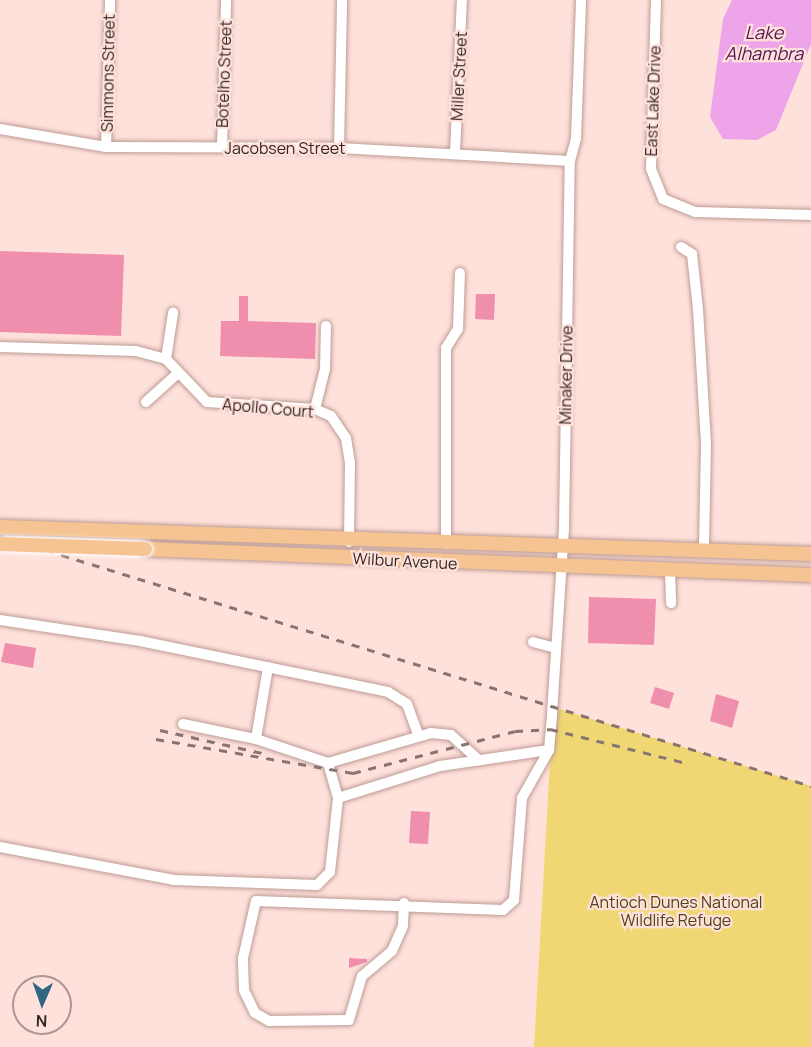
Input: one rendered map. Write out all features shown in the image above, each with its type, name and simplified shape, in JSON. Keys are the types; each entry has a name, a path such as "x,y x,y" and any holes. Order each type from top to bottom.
{"main road":[{"name":"Wilbur Avenue","path":"0,527 349,542 811,554"},
{"path":"348,559 349,542"},
{"name":"Wilbur Avenue","path":"0,544 561,568 811,575"}],"street":[{"name":"Simmons Street","path":"106,147 110,0"},
{"name":"Botelho Street","path":"222,147 226,0"},
{"path":"339,148 342,0"},
{"name":"Miller Street","path":"455,152 462,0"},
{"name":"Minaker Drive","path":"549,750 563,546 570,161 576,138 581,0"},
{"name":"East Lake Drive","path":"656,0 651,169 663,199 695,212 811,215"},
{"name":"Jacobsen Street","path":"0,129 106,147 339,148 455,152 570,161"},
{"path":"681,248 692,254 698,309 706,442 704,550"},
{"path":"446,544 446,348 458,329 460,273"},
{"path":"0,347 136,351 166,359 173,313"},
{"path":"315,409 325,369 326,326"},
{"name":"Apollo Court","path":"166,359 177,374 207,402 315,409 331,416 346,438 349,542"},
{"path":"146,402 177,374"},
{"path":"670,571 671,603"},
{"path":"0,620 268,667 388,692 407,704 418,734"},
{"path":"533,642 556,648"},
{"path":"256,739 268,667"},
{"path":"183,724 256,739 328,763 373,753 418,734 451,735 479,760"},
{"path":"338,798 440,766 549,750"},
{"path":"404,903 403,925 392,951 362,976 349,1020 269,1021 255,1013 244,990 243,958 256,900 404,903 503,910 511,903 522,798 549,750"},
{"path":"0,848 174,880 317,885 330,872 338,798 328,763"}],"green space":[{"name":"Antioch Dunes National Wildlife Refuge","path":"553,707 811,786 811,1047 534,1047"}],"water":[{"name":"Lake Alhambra","path":"732,0 811,0 811,44 776,130 757,140 723,139 710,117 723,19"}],"building":[{"path":"0,251 124,255 121,336 0,332"},
{"path":"476,294 495,294 494,320 475,319"},
{"path":"239,296 248,296 248,321 316,323 315,359 220,356 221,321 239,321"},
{"path":"589,597 656,599 654,645 588,643"},
{"path":"5,643 36,648 33,668 1,662"},
{"path":"655,687 674,693 669,709 650,703"},
{"path":"716,694 739,701 732,728 710,721"},
{"path":"411,811 430,812 428,844 409,843"},
{"path":"349,958 367,959 367,962 349,968"}],"railway":[{"path":"0,536 811,786"},
{"path":"156,739 353,773 515,731 550,729 690,764"},
{"path":"160,730 262,753"}]}
